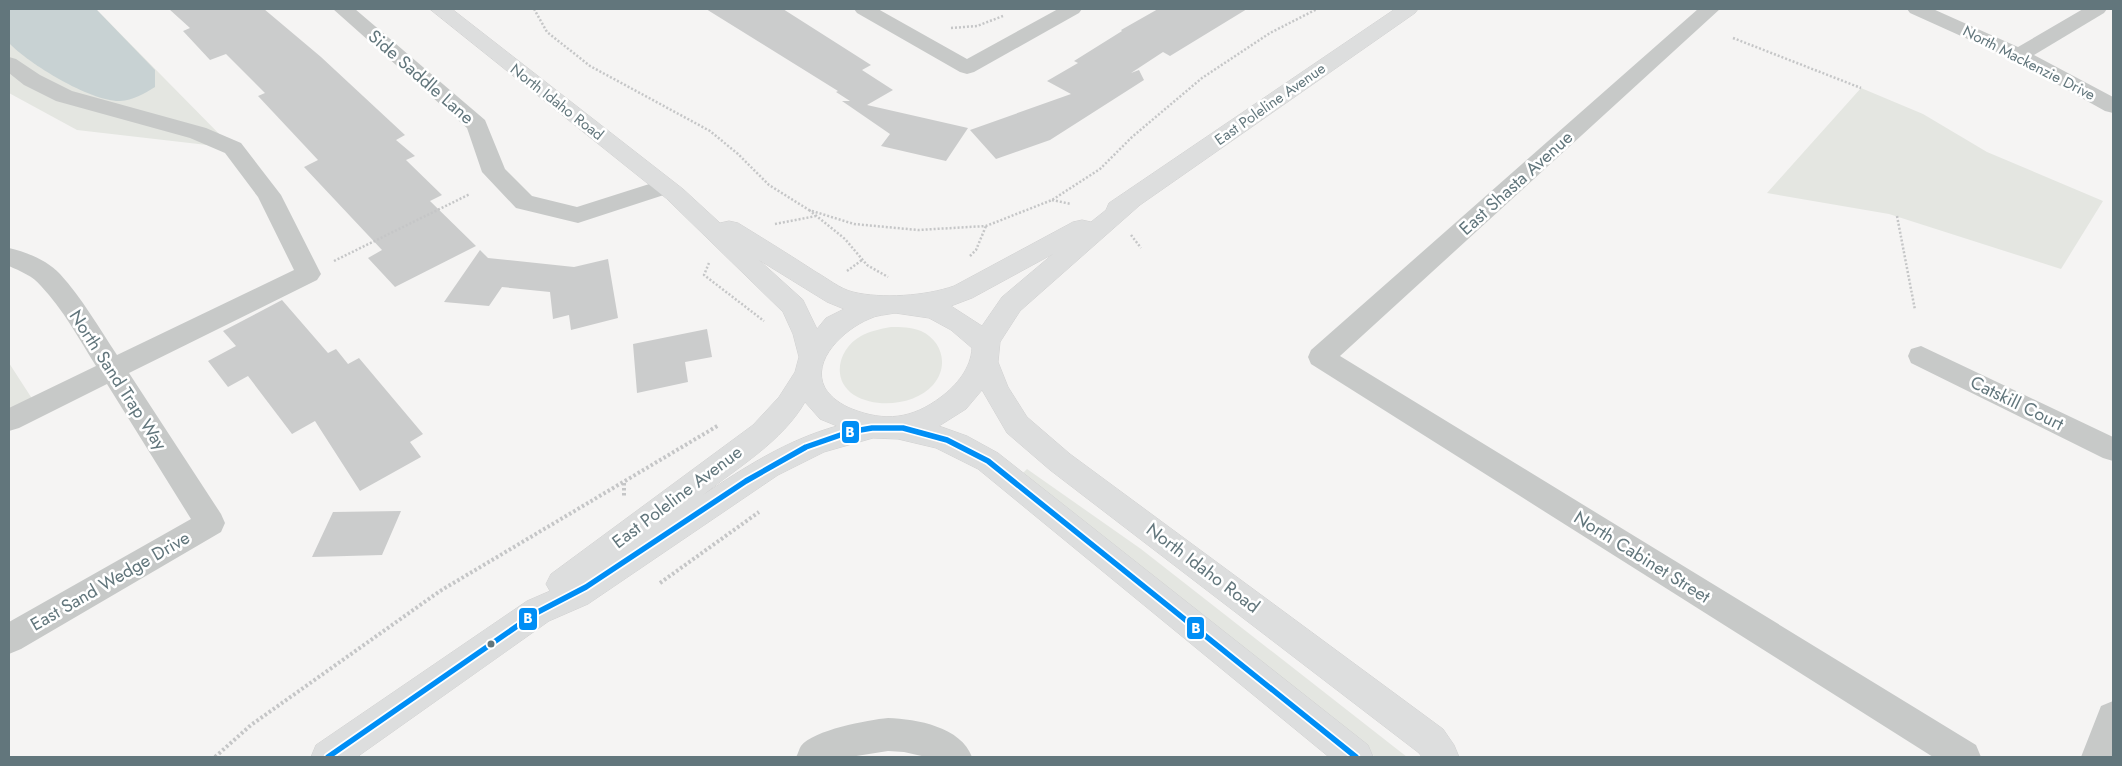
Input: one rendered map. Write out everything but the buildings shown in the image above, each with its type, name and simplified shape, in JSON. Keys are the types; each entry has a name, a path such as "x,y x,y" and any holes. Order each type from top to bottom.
{"main road":[{"name":"North Idaho Road","path":"440,9 670,191 794,307 806,334 809,364"},
{"name":"East Poleline Avenue","path":"985,353 998,322 1011,304 1132,200 1408,9"},
{"name":"North Idaho Road","path":"670,191 823,289 849,301 879,306"},
{"name":"East Poleline Avenue","path":"906,304 944,298 963,292 1132,200"},
{"path":"885,428 922,422 941,413 958,400 985,353 970,329 930,308 906,304 879,306 857,312 837,323 821,337 809,364 813,394 826,410 847,422 885,428 927,433 958,443 988,461 1356,757"},
{"name":"North Idaho Road","path":"985,353 995,389 1017,425 1060,462 1431,741 1442,757"},
{"name":"East Poleline Avenue","path":"538,611 566,580 763,433 789,405 809,364"},
{"name":"East Poleline Avenue","path":"328,757 538,611 577,594 768,467 816,443 885,428"}],"street":[{"name":"Side Saddle Lane","path":"343,9 477,125 494,172 524,202 578,215 670,191"},
{"path":"864,9 967,68 1072,9"},
{"name":"East Shasta Avenue","path":"1321,356 1710,9"},
{"name":"North Mackenzie Drive","path":"1917,9 2019,55 2113,106"},
{"path":"2019,55 2097,9"},
{"path":"9,63 32,80 64,96 198,133 233,148 269,195 308,274 9,420"},
{"name":"North Sand Trap Way","path":"9,256 36,268 50,279 113,370 210,522"},
{"name":"North Cabinet Street","path":"1321,356 1964,757"},
{"name":"Catskill Court","path":"1921,356 2113,450"},
{"name":"East Sand Wedge Drive","path":"9,639 210,522"},
{"path":"2098,757 2113,717"},
{"path":"814,757 847,740 898,734 932,742 955,757"}],"path":[{"path":"534,9 547,32 590,66 710,131 738,154 769,185 806,207 845,240 867,265 887,276 896,278"},
{"path":"806,207 854,224 918,230 986,226 1052,200 1100,169 1132,137 1202,78 1270,33 1317,9"},
{"path":"951,28 977,26 1010,14"},
{"path":"1733,38 1861,88"},
{"path":"308,274 470,194"},
{"path":"1897,216 1916,310"},
{"path":"965,260 976,250 986,226"},
{"path":"704,275 770,325"},
{"path":"215,757 251,725 440,591 720,425"},
{"path":"660,583 761,511"}],"shaded area":[{"path":"9,9 96,9 233,148 77,130 9,93"},
{"path":"9,9 96,9 155,70 155,87 138,96 120,101 108,100 77,89 45,71 18,52 9,43"},
{"path":"1861,88 1923,114 1987,152 2103,201 2061,269 1889,214 1767,193"},
{"path":"891,327 921,331 934,341 939,348 942,363 938,378 925,392 906,401 895,403 874,402 854,395 842,381 840,372 840,364 847,348 861,336 872,331"},
{"path":"9,363 42,414 9,430"},
{"path":"1027,469 1141,549 1407,757 1375,757 1042,489 1023,473"}],"transit line":[{"name":"B","path":"328,757 536,613 586,587 746,481 806,447 849,432 872,428 903,428 947,440 988,461 1356,757"}]}
